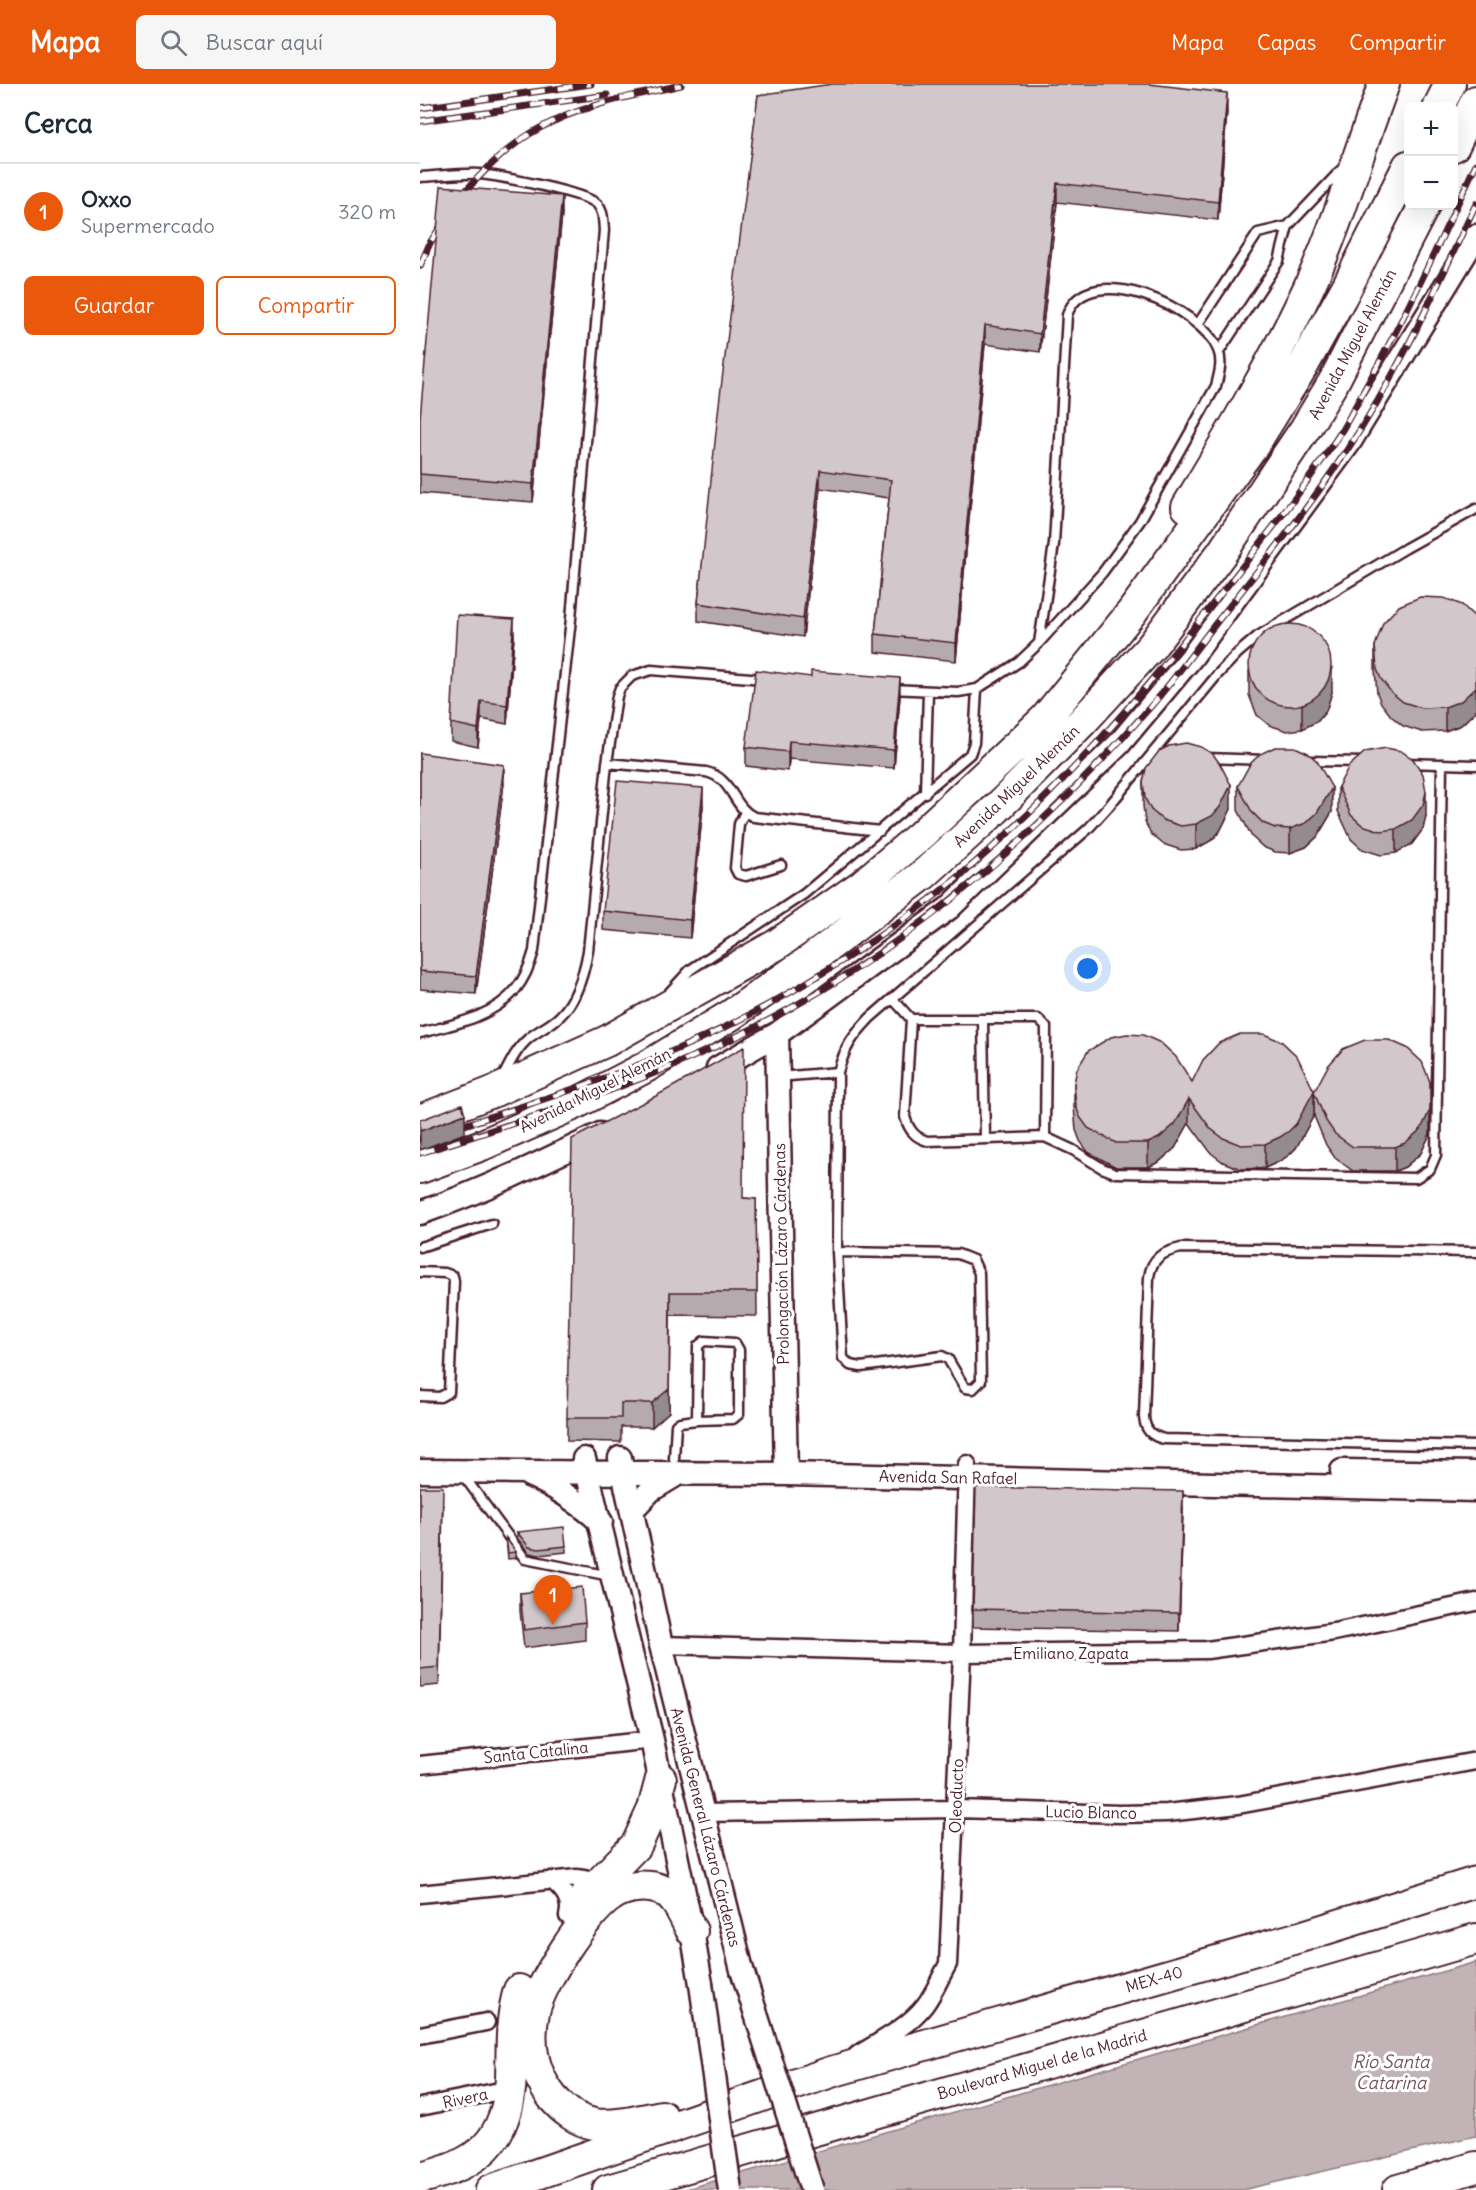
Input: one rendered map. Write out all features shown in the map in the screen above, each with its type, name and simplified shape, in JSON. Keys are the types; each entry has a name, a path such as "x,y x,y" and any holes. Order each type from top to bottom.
{"highway":[{"path":"1132,612 1155,561 1259,387 1309,287 1384,84"},
{"path":"1440,102 1450,84"},
{"path":"1458,138 1476,101"},
{"name":"Avenida Miguel Alemán","path":"420,1120 495,1091 607,1041 776,945 861,885 920,836 1045,719 1132,612 1261,434 1304,364 1348,285 1404,174"},
{"name":"Avenida Miguel Alemán","path":"420,1168 482,1145 575,1104 646,1067 731,1015 813,958 923,875 996,809 1082,722 1151,647 1221,554 1305,429 1334,381 1422,210"},
{"path":"661,1779 648,1822 637,1844 597,1895 551,1971 537,2000 532,2042 538,2075 545,2088 567,2112 595,2124 611,2125 734,2107"},
{"name":"MEX-40","path":"831,2072 1300,1937 1476,1882"},
{"path":"420,2178 469,2162 486,2147 501,2123 510,2089 513,2014 520,1987 568,1916 597,1895 640,1887 658,1888 672,1897 692,1931"},
{"name":"Boulevard Miguel de la Madrid","path":"608,2190 1476,1938"},
{"path":"491,2190 831,2072"},
{"path":"1398,2190 1476,2167"}],"street":[{"path":"699,1079 777,1034 949,908 1119,744 1191,658 1344,451 1475,239"},
{"name":"Prolongación Lázaro Cárdenas","path":"777,1034 786,1467"},
{"path":"420,1213 545,1162 621,1123"},
{"name":"Avenida San Rafael","path":"420,1456 586,1465 967,1471 1476,1490"},
{"name":"Avenida San Rafael","path":"420,1471 519,1471 586,1465"},
{"name":"Avenida General Lázaro Cárdenas","path":"586,1465 661,1779 692,1931 730,2190"},
{"name":"Avenida General Lázaro Cárdenas","path":"622,1465 661,1645 742,1970 812,2190"},
{"path":"632,1510 676,1466"},
{"path":"519,1471 553,1485 601,1522"},
{"name":"Avenida San Rafael","path":"967,1471 1476,1473"},
{"name":"Oleoducto","path":"831,2072 906,2024 917,2014 926,2004 948,1964 956,1809 967,1471"},
{"name":"Emiliano Zapata","path":"661,1645 962,1653 1207,1650 1334,1632 1476,1602"},
{"name":"Santa Catalina","path":"420,1765 652,1740"},
{"name":"Lucio Blanco","path":"702,1813 956,1809 1120,1814 1200,1810 1476,1761"},
{"path":"420,1894 551,1880 585,1879 597,1895"},
{"path":"551,1880 565,1893 570,1908 568,1916"},
{"path":"420,2035 486,2022"},
{"name":"Rivera","path":"420,2107 510,2089"}],"lane":[{"path":"1219,352 1279,261 1288,226 1359,151"},
{"path":"420,177 481,174 571,192 587,197 598,205 603,216 604,230 571,619 534,951 527,973 516,990 494,1007 463,1022 420,1033"},
{"path":"1198,324 1258,233 1288,226"},
{"path":"882,688 928,692 958,692 976,689 1019,662 1039,643 1103,572 1153,501 1216,386 1220,363 1219,352 1213,339 1198,324 1164,303 1145,295 1119,290 1092,291 1080,296 1071,304 1067,315 1054,544 1039,643"},
{"path":"837,1252 958,1254 973,1260 979,1273 981,1381 973,1389 965,1388 948,1359 942,1356 861,1367 850,1365 843,1358 837,1252 838,1072 844,1050 855,1033 1081,835 1108,807 1238,653 1258,636 1406,548 1476,510"},
{"path":"495,1091 514,1056 529,1038 561,1015 581,981 588,951 607,763 617,696 626,681 640,672 651,670 778,680"},
{"path":"651,1015 678,981 690,970 789,905 925,793 972,750 976,689"},
{"path":"925,793 928,692"},
{"path":"1150,757 1162,757"},
{"path":"1197,758 1279,760"},
{"path":"1302,761 1372,763"},
{"path":"607,763 716,775 722,779 745,812 759,818 880,831"},
{"path":"1395,763 1476,765"},
{"path":"893,999 911,1019 905,1117 908,1127 919,1139 928,1142 1045,1137 1115,1173 1416,1178 1430,1169 1436,1155 1442,764"},
{"path":"745,812 738,824 735,868 738,874 746,876 781,865"},
{"path":"911,1019 1038,1019 1046,1027 1045,1137"},
{"path":"983,1019 985,1139"},
{"path":"777,1077 838,1072"},
{"path":"420,1247 492,1224"},
{"path":"1476,1252 1181,1248 1159,1255 1154,1260 1149,1277 1144,1417 1146,1429 1151,1434 1164,1439 1476,1446"},
{"path":"420,1272 448,1273 453,1276 454,1281 449,1392 440,1396 420,1396"},
{"path":"676,1466 676,1425 680,1422 697,1420 733,1419 739,1414 739,1350 731,1341 704,1341 698,1346 697,1420"},
{"path":"460,1471 525,1559 614,1577"}],"water":[{"name":"Río Santa Catarina","path":"1476,1962 1476,2136 1242,2190 683,2190"}],"building":[{"path":"832,84 1149,84 1227,93 1218,202 1057,183 1040,334 985,325 956,643 875,634 891,480 820,470 803,619 698,603 719,404 758,95"},
{"path":"441,186 562,196 533,484 420,474 420,418"},
{"path":"1420,597 1444,598 1462,605 1476,618 1476,687 1461,701 1445,707 1422,708 1403,702 1391,692 1377,669 1375,646 1383,623 1399,606"},
{"path":"457,615 514,619 507,705 481,701 478,729 451,723"},
{"path":"1290,624 1306,627 1319,636 1328,649 1331,665 1328,681 1319,694 1306,703 1290,706 1274,703 1261,694 1252,681 1249,665 1252,649 1261,636 1274,627"},
{"path":"756,670 811,677 811,671 900,678 894,750 789,741 788,752 746,747"},
{"path":"1186,743 1201,747 1213,754 1231,785 1220,807 1212,816 1196,824 1181,826 1163,820 1151,810 1145,798 1143,782 1146,768 1159,751 1169,746"},
{"path":"1275,747 1295,747 1308,753 1317,761 1332,788 1317,813 1306,823 1290,829 1275,828 1263,823 1252,812 1238,786 1250,764 1260,754"},
{"path":"1386,748 1401,751 1413,759 1423,774 1426,792 1423,805 1412,820 1396,829 1381,831 1362,825 1351,815 1338,787 1349,766 1365,752"},
{"path":"420,753 504,765 476,976 420,971"},
{"path":"617,781 703,788 690,920 603,911"},
{"path":"1127,1034 1143,1035 1161,1043 1176,1057 1192,1082 1203,1060 1219,1043 1240,1034 1264,1034 1282,1042 1297,1056 1314,1091 1296,1124 1280,1137 1265,1144 1241,1145 1223,1138 1211,1129 1189,1099 1175,1124 1159,1138 1148,1143 1116,1143 1088,1128 1080,1117 1076,1106 1074,1083 1077,1069 1088,1051 1111,1037"},
{"path":"1365,1040 1389,1040 1407,1048 1422,1062 1430,1082 1430,1110 1421,1129 1405,1143 1395,1147 1353,1147 1335,1134 1326,1121 1314,1092 1328,1066 1343,1049"},
{"path":"744,1047 743,1198 756,1199 757,1292 670,1292 669,1389 652,1403 621,1403 621,1418 567,1418 572,1139"},
{"path":"462,1104 465,1114 420,1131 420,1119"},
{"path":"420,1487 443,1487 439,1667 420,1669"},
{"path":"976,1487 1183,1491 1179,1613 973,1609"},
{"path":"564,1527 566,1546 539,1549 529,1547 517,1532"},
{"path":"506,1538 516,1552 508,1553"},
{"path":"582,1587 585,1622 524,1630 520,1593"}],"railway":[{"path":"420,108 591,84"},
{"path":"457,200 506,151 540,128 591,107 681,85"},
{"path":"420,121 607,95"},
{"path":"420,1139 605,1078 739,1020 850,956 915,911 992,848 1061,781 1125,711 1263,540 1308,479 1341,432 1382,358 1476,164"},
{"path":"420,1153 610,1090 747,1032 842,978 891,945 939,910 1029,833 1112,749 1170,684 1319,491 1368,418 1385,388 1417,328 1476,204"},
{"path":"420,266 430,243 446,218"}],"place":[{"name":"Oxxo","path":"553,1625"}]}
